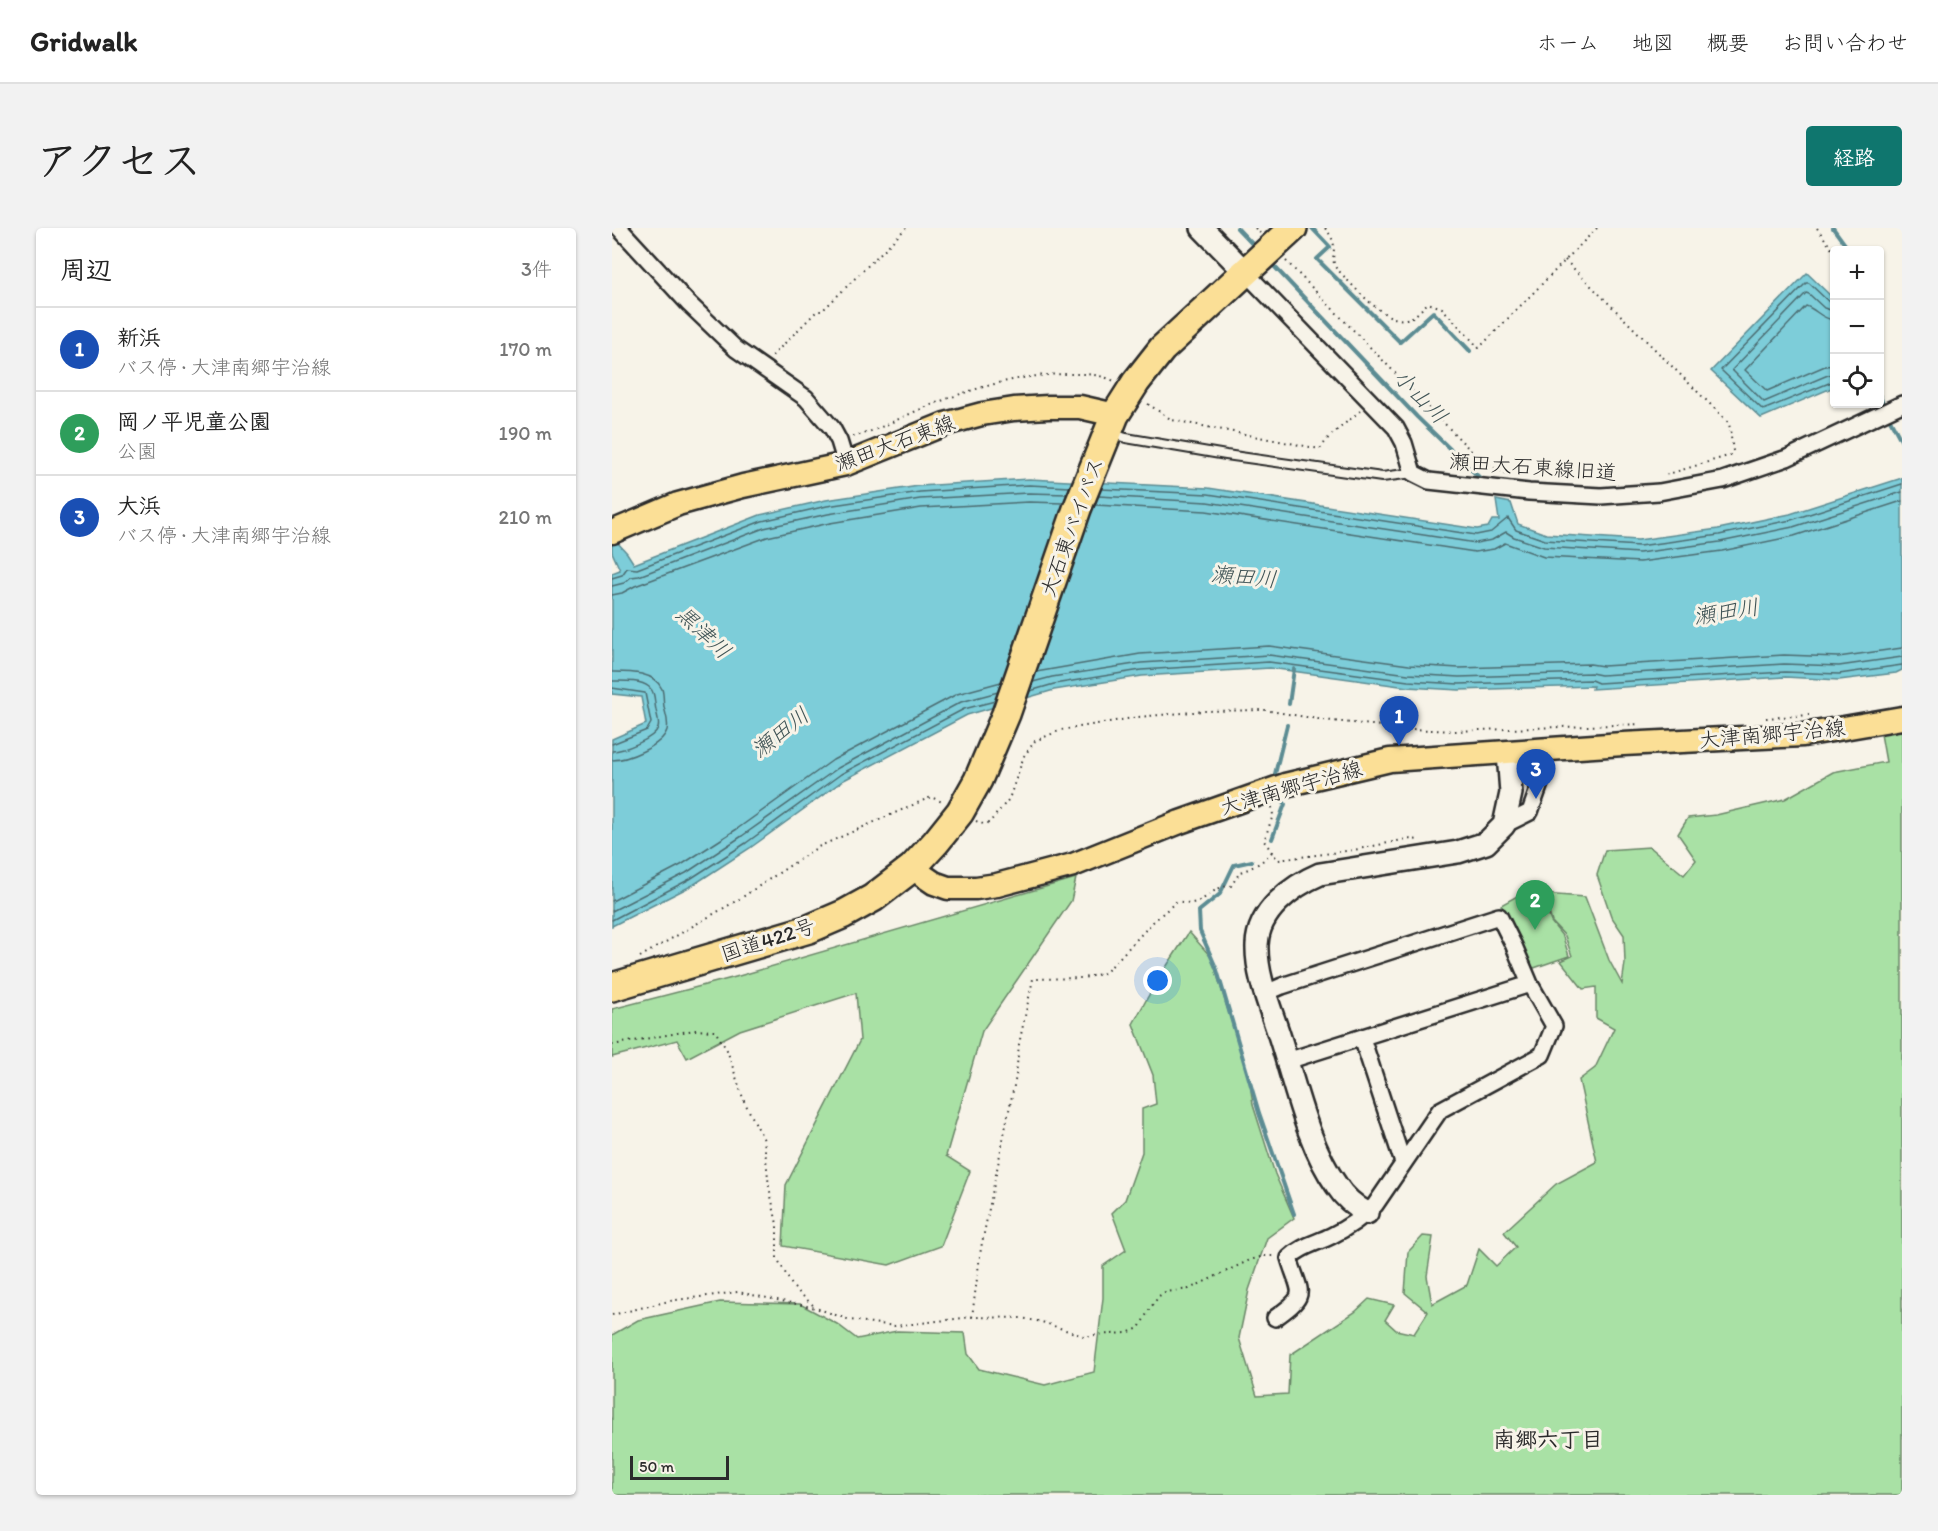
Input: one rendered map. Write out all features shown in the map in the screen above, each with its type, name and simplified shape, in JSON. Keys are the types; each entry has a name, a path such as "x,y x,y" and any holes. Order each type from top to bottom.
{"highway":[{"name":"大石東バイパス","path":"912,868 960,812 978,780 1006,714 1106,434 1136,382 1162,349 1244,272 1264,237 1293,228"},
{"name":"国道422号","path":"612,987 809,929 873,898 912,868"}],"main road":[{"name":"瀬田大石東線","path":"613,531 689,501 744,486 846,464 945,424 981,414 1014,409 1080,407 1106,434"},
{"name":"大津南郷宇治線","path":"912,868 934,883 948,888 963,889 997,885 1082,861 1180,822 1268,791 1390,760 1623,744 1803,735 1902,718"}],"street":[{"path":"619,228 696,311 736,350 806,398 832,428 839,441 846,464"},
{"path":"1202,228 1396,428 1404,443 1413,473"},
{"name":"瀬田大石東線旧道","path":"1413,473 1428,481 1528,492 1601,496 1659,492 1723,480 1787,458 1898,406"},
{"path":"1367,1213 1358,1208 1337,1187 1319,1156 1261,976 1257,945 1262,925 1282,897 1301,883 1320,874 1458,852 1486,843 1504,825 1530,812 1540,783 1541,751"},
{"path":"1504,825 1511,794 1508,753"},
{"path":"1266,993 1499,916 1530,984 1554,1026 1542,1055 1440,1110 1375,1205 1367,1213 1332,1236 1296,1251 1289,1258 1300,1288 1299,1298 1296,1303 1275,1318"},
{"path":"1287,1061 1530,984"},
{"path":"1362,1038 1403,1163"}],"lane":[{"path":"1106,434 1226,455 1382,477 1413,473"}],"path":[{"path":"761,367 906,228"},
{"path":"1324,228 1333,239 1335,248 1333,263 1336,268 1386,316 1397,320 1407,319 1414,316 1428,303 1435,304 1442,308 1479,348 1597,228"},
{"path":"1817,228 1830,246"},
{"path":"1264,237 1480,460 1503,472 1528,492"},
{"path":"1565,260 1730,423 1733,451 1731,456 1663,476"},
{"path":"1148,404 1172,420 1320,449 1329,437 1371,401"},
{"path":"638,958 741,898 828,842 931,797 980,823 989,823 1009,799 1024,756 1035,741 1061,730 1138,717 1204,711 1265,710 1323,720 1454,731 1646,724"},
{"path":"1763,718 1808,715"},
{"path":"1268,791 1273,815 1264,841 1278,860 1354,850 1407,839 1428,840"},
{"path":"972,1317 981,1248 1016,1076 1019,1044 1034,979 1083,978 1105,973 1153,922 1177,901 1191,903 1204,898 1220,886 1231,886 1240,872 1265,860 1272,852"},
{"path":"612,1045 694,1030 715,1031 727,1050 744,1101 764,1140 769,1187 777,1224 777,1258 793,1287 816,1308"},
{"path":"612,1315 669,1301 738,1292 816,1308 850,1320 895,1326 972,1317 1021,1318 1042,1322 1086,1337 1127,1333 1139,1328 1159,1296 1165,1292 1189,1289 1264,1256 1289,1258"}],"green space":[{"path":"1902,728 1902,1495 612,1495 612,1335 638,1320 720,1302 800,1304 837,1324 857,1339 897,1331 965,1333 968,1354 979,1369 1045,1385 1094,1372 1103,1298 1103,1266 1126,1250 1112,1213 1125,1200 1142,1152 1142,1109 1156,1104 1153,1075 1133,1024 1155,984 1189,932 1212,958 1250,1083 1253,1105 1275,1174 1294,1218 1267,1238 1249,1290 1239,1338 1257,1396 1288,1394 1290,1355 1355,1312 1369,1299 1394,1305 1385,1320 1396,1330 1414,1334 1428,1312 1405,1293 1408,1252 1423,1236 1433,1237 1427,1276 1432,1304 1467,1285 1479,1249 1496,1266 1516,1247 1504,1232 1556,1184 1597,1162 1579,1080 1595,1068 1614,1028 1596,1018 1596,987 1583,989 1561,961 1572,956 1565,936 1552,922 1543,894 1585,897 1609,960 1622,984 1625,963 1624,935 1611,916 1597,875 1605,850 1650,847 1684,875 1696,860 1678,834 1688,818 1716,815 1785,799 1833,772 1886,762 1881,734"},
{"path":"1076,878 1071,901 982,1031 946,1156 970,1171 941,1246 889,1265 783,1246 786,1185 860,1040 856,993 740,1030 687,1058 677,1040 612,1057 612,1009 732,978"},
{"path":"1541,895 1551,922 1563,937 1569,956 1531,969 1501,905 1517,896 1525,900"}],"water":[{"path":"1807,273 1830,295 1830,389 1761,418 1711,371"},
{"name":"瀬田川","path":"1902,478 1902,670 1896,673 1839,680 1785,677 1592,689 1593,686 1459,690 1407,687 1270,668 1142,676 1054,690 967,715 844,780 750,848 693,885 612,926 612,739 646,724 641,697 612,694 612,573 620,570 612,552 612,543 617,542 634,564 760,515 826,500 919,486 1029,479 1208,488 1477,529 1488,527 1492,520 1499,520 1496,500 1511,503 1518,524 1546,534 1638,540 1718,529 1790,514"}],"waterway":[{"name":"小山川","path":"1237,228 1257,249"},
{"path":"1312,228 1330,247 1317,259 1400,342 1433,312 1470,351"},
{"name":"黒津川","path":"1833,228 1846,246"},
{"name":"小山川","path":"1271,263 1417,417 1483,481"},
{"name":"黒津川","path":"1888,416 1902,442"},
{"path":"1289,704 1294,669"},
{"path":"1276,780 1275,774 1287,725"},
{"path":"1272,839 1285,804 1283,801"},
{"path":"1252,861 1234,865 1220,894 1199,911 1200,931 1217,970 1259,1113 1294,1214"}],"place":[{"name":"新浜","path":"1399,746"},
{"name":"大浜","path":"1536,799"},
{"name":"岡ノ平児童公園","path":"1535,930"}],"district":[{"name":"南郷六丁目","path":"1548,1439"}]}
